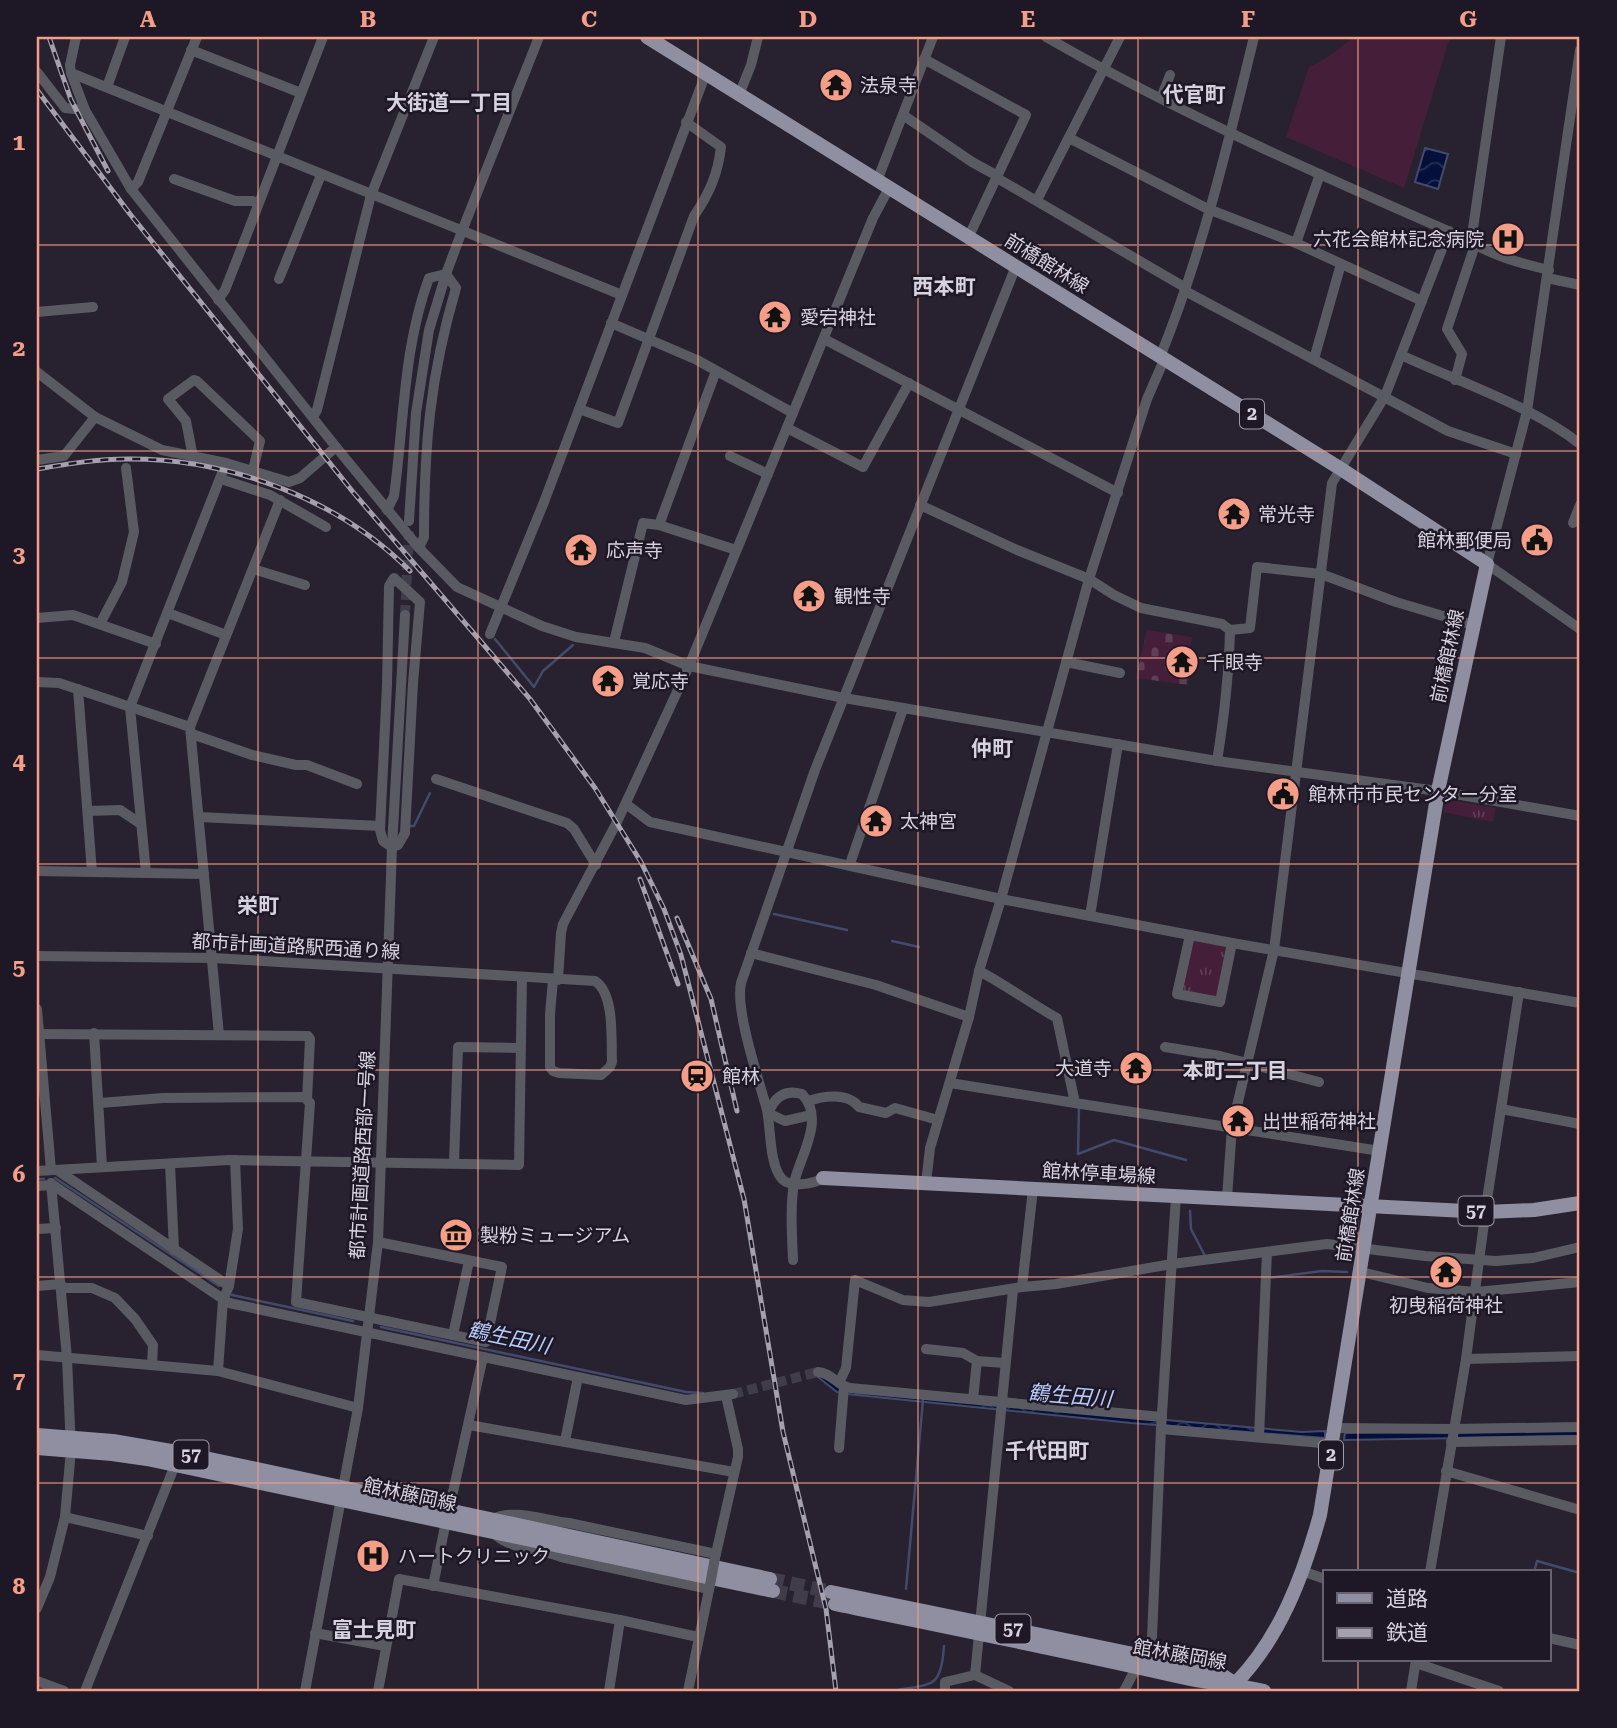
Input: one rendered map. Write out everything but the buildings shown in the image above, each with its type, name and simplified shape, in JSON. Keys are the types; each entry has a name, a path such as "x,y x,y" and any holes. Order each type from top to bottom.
{"main road":[{"name":"前橋館林線","path":"657,39 739,95 1340,469 1487,564 1438,791 1320,1515 1302,1571 1279,1626 1255,1663 1230,1687"},
{"name":"館林停車場線","path":"823,1178 1372,1206"},
{"name":"57","path":"1372,1206 1485,1212 1534,1210 1580,1203"},
{"name":"館林藤岡線","path":"37,1435 112,1454 342,1493"},
{"name":"館林藤岡線","path":"37,1448 71,1443 177,1452 342,1493 771,1585"},
{"name":"館林藤岡線","path":"833,1598 1140,1661 1230,1687"},
{"path":"1230,1687 1264,1691"}],"street":[{"path":"76,37 71,73 85,110 131,190 387,510 457,587 542,626 576,637 645,648 689,666 844,698 1217,761 1438,791 1580,816"},
{"path":"107,87 125,37"},
{"path":"131,190 138,182 197,37"},
{"path":"313,417 317,410 371,195 434,37"},
{"path":"409,521 419,387 429,330 462,231 539,37"},
{"path":"739,95 758,37"},
{"path":"556,980 595,981 603,988 611,1018 612,1062 601,1075 559,1073 550,1067 550,1014 561,933 626,804 689,666 873,218 903,115 933,37"},
{"path":"1046,37 1103,69 1231,133 1473,244 1580,285"},
{"path":"1037,200 1120,37"},
{"path":"926,1183 930,1148 969,1017 979,971 1089,579 1186,289 1231,133 1254,37"},
{"path":"1455,380 1462,354 1447,329 1473,244 1501,37"},
{"path":"218,300 225,290 301,93 318,38"},
{"path":"191,50 301,93"},
{"path":"1580,50 1577,102 1527,411 1487,564 1580,629"},
{"path":"925,59 1026,115 968,238"},
{"path":"37,72 65,108 85,110"},
{"path":"71,73 622,295"},
{"path":"490,634 579,409 706,73"},
{"path":"1161,98 1170,75"},
{"path":"903,115 997,178 1186,289 1448,431 1516,454"},
{"path":"579,409 618,423 694,216 709,194 719,167 721,147 686,122"},
{"path":"1069,138 1209,209 1296,243 1422,301"},
{"path":"279,279 321,174"},
{"path":"1296,243 1320,174"},
{"path":"174,178 235,201 253,201 258,204"},
{"path":"1227,1198 1232,1127 1274,950 1332,483 1385,396 1449,231"},
{"path":"1314,359 1341,264"},
{"path":"770,1115 757,1073 739,993 785,852 1016,266"},
{"path":"387,510 394,496 406,385 422,297 429,278 446,274"},
{"path":"419,548 424,537 424,463 430,404 435,369 456,288 446,274"},
{"path":"37,312 93,307"},
{"path":"611,323 697,360 793,413"},
{"path":"824,339 1118,493"},
{"path":"1401,355 1527,411 1558,427 1580,444"},
{"path":"659,525 716,371"},
{"path":"37,372 95,418 162,450 226,463 289,482 295,481 336,447"},
{"path":"193,457 186,421 168,399 194,380 260,441 253,470"},
{"path":"787,428 863,467 909,383"},
{"path":"37,460 64,456 95,418"},
{"path":"730,456 768,474"},
{"path":"146,873 131,707 226,463"},
{"path":"100,624 122,583 132,545 134,532 126,468"},
{"path":"221,480 270,495 326,527"},
{"path":"219,1035 191,731 280,500"},
{"path":"920,505 1017,550 1089,579 1141,608 1222,624 1230,631 1250,628 1257,567 1321,574 1396,602 1474,625"},
{"path":"1573,523 1580,505"},
{"path":"614,642 643,523 659,525 736,550"},
{"path":"253,569 305,585"},
{"path":"394,578 420,602 405,833 398,845 392,847 380,837 380,827 389,586 394,578"},
{"path":"168,614 226,635"},
{"path":"37,618 73,615 156,644"},
{"name":"都市計画道路西部一号線","path":"305,1691 358,1408 378,1242 392,847 405,615"},
{"path":"1217,761 1225,710 1230,631"},
{"path":"1066,662 1120,673"},
{"path":"37,682 60,682 252,755 307,765 357,784"},
{"path":"78,689 92,872"},
{"path":"850,864 903,709"},
{"path":"1090,916 1118,744"},
{"path":"436,779 567,823 574,829 596,865"},
{"path":"626,804 650,822 1001,899 1232,943 1580,1003"},
{"path":"88,811 120,810 141,824"},
{"path":"199,817 380,827"},
{"path":"37,871 204,874"},
{"path":"1190,934 1177,994 1220,1002 1232,943"},
{"path":"751,953 876,985 969,1017"},
{"name":"都市計画道路駅西通り線","path":"37,956 213,958 556,980"},
{"path":"979,971 1057,1018 1075,1103"},
{"path":"48,1170 235,1160 519,1166 522,978"},
{"path":"1430,1570 1466,1359 1485,1212 1519,992"},
{"path":"37,1009 50,1182 223,1300 686,1400 729,1395 738,1449 688,1691"},
{"path":"94,1033 102,1167"},
{"path":"38,1034 308,1036 307,1100"},
{"path":"454,1163 458,1047 520,1048"},
{"path":"1165,1047 1247,1062 1319,1082"},
{"path":"757,1073 765,1087 778,1096 799,1092 808,1101 811,1110 805,1154 794,1184 793,1260"},
{"path":"950,1083 1380,1151"},
{"path":"778,1096 770,1115 768,1130 780,1176 786,1182 817,1182 823,1178 807,1170 805,1154"},
{"path":"808,1101 826,1096 855,1102 859,1107 886,1112 895,1108 938,1120"},
{"path":"100,1103 163,1098 304,1097 310,1103 296,1302 486,1342 502,1267 378,1242"},
{"path":"1501,1109 1580,1124"},
{"path":"770,1115 785,1121 807,1116"},
{"path":"218,1371 223,1300 229,1286 238,1229 235,1160"},
{"path":"170,1164 174,1250"},
{"path":"48,1170 229,1286"},
{"path":"37,1186 53,1185"},
{"path":"37,1608 50,1577 65,1517 71,1443 53,1185"},
{"path":"975,1675 1005,1363 1033,1189"},
{"path":"1124,1691 1152,1637 1176,1196"},
{"path":"37,1229 56,1228"},
{"path":"839,1448 842,1388 855,1280 903,1300 929,1302 1172,1264 1327,1244 1479,1260 1533,1258 1580,1247"},
{"path":"1259,1433 1267,1252"},
{"path":"453,1335 469,1261"},
{"path":"1361,1272 1428,1288 1476,1292 1580,1282"},
{"path":"37,1286 92,1288 114,1298 135,1319 153,1345 152,1365"},
{"path":"926,1349 964,1353 977,1361 1005,1363"},
{"path":"37,1355 218,1371 358,1408"},
{"path":"1466,1359 1580,1356"},
{"path":"433,1586 483,1357"},
{"path":"973,1399 977,1361"},
{"path":"818,1372 828,1374 842,1388 973,1399 1000,1405 1259,1433 1333,1444"},
{"path":"565,1441 578,1377"},
{"path":"468,1425 734,1472"},
{"path":"1452,1435 1580,1427"},
{"path":"1336,1428 1580,1440"},
{"path":"85,1691 174,1465"},
{"path":"1446,1471 1580,1510"},
{"path":"710,1587 561,1557 502,1541 493,1525 505,1514 513,1514 569,1523 716,1556"},
{"path":"65,1517 148,1536"},
{"path":"1302,1571 1323,1578"},
{"path":"378,1691 398,1579 698,1637"},
{"path":"609,1691 620,1620"},
{"path":"315,1633 385,1646"},
{"path":"1550,1638 1580,1645"},
{"path":"1411,1691 1416,1662"},
{"path":"1419,1662 1499,1691"},
{"path":"945,1691 945,1682 975,1675 1009,1691"},
{"path":"37,1681 64,1691"}],"green space":[{"path":"1354,37 1450,37 1404,188 1286,137 1309,67 1328,57"},
{"path":"1147,630 1192,637 1189,653 1193,655 1188,685 1136,678"},
{"path":"1450,800 1495,808 1493,822 1444,812 1445,804"},
{"path":"1191,940 1228,947 1219,997 1181,992"}],"water":[{"path":"1425,148 1448,154 1438,189 1415,182"},
{"path":"823,1375 837,1384 1132,1417 1302,1432 1325,1431 1325,1438 1131,1423 847,1394 837,1392 818,1377"},
{"path":"1580,1430 1580,1436 1344,1440 1345,1433"}],"waterway":[{"path":"495,639 534,687 543,671 573,645"},
{"path":"411,826 414,826 430,793"},
{"path":"774,914 847,930"},
{"path":"892,941 919,947"},
{"path":"1079,1107 1078,1154 1114,1140 1186,1160"},
{"name":"鶴生田川","path":"55,1178 219,1286"},
{"name":"鶴生田川","path":"37,1179 44,1179"},
{"path":"1190,1211 1191,1229 1204,1254"},
{"path":"1268,1278 1322,1271 1347,1272"},
{"name":"鶴生田川","path":"232,1295 353,1321"},
{"name":"鶴生田川","path":"381,1327 686,1392 703,1393"},
{"path":"906,1589 923,1400"},
{"path":"1535,1570 1537,1561 1580,1573"},
{"path":"893,1691 932,1682 940,1670 944,1646"}],"tunnel":[{"path":"405,615 409,531"},
{"path":"733,1394 818,1372"},
{"path":"770,1579 831,1592"},
{"path":"773,1591 835,1604"}],"railway":[{"path":"49,37 71,100 108,171"},
{"path":"37,90 130,214 353,492 530,699 595,788 641,862 664,909 681,955 744,1199 783,1432 826,1609 836,1691"},
{"path":"37,469 127,459 204,466 242,475 280,488 350,523 382,545 410,571"},
{"path":"640,879 678,984"},
{"path":"677,918 711,999 737,1111"}],"place":[{"name":"法泉寺","path":"836,85"},
{"name":"六花会館林記念病院","path":"1508,239"},
{"name":"愛宕神社","path":"775,317"},
{"name":"常光寺","path":"1234,514"},
{"name":"館林郵便局","path":"1537,540"},
{"name":"応声寺","path":"581,550"},
{"name":"観性寺","path":"809,596"},
{"name":"千眼寺","path":"1182,662"},
{"name":"覚応寺","path":"608,681"},
{"name":"館林市市民センター分室","path":"1283,794"},
{"name":"太神宮","path":"876,821"},
{"name":"大道寺","path":"1136,1068"},
{"name":"館林","path":"697,1076"},
{"name":"出世稲荷神社","path":"1238,1121"},
{"name":"製粉ミュージアム","path":"456,1235"},
{"name":"初曳稲荷神社","path":"1446,1272"},
{"name":"ハートクリニック","path":"373,1556"}],"district":[{"name":"代官町","path":"1194,95"},
{"name":"大街道一丁目","path":"449,103"},
{"name":"西本町","path":"944,287"},
{"name":"仲町","path":"992,749"},
{"name":"栄町","path":"258,906"},
{"name":"本町二丁目","path":"1235,1071"},
{"name":"千代田町","path":"1047,1451"},
{"name":"富士見町","path":"374,1630"}]}
